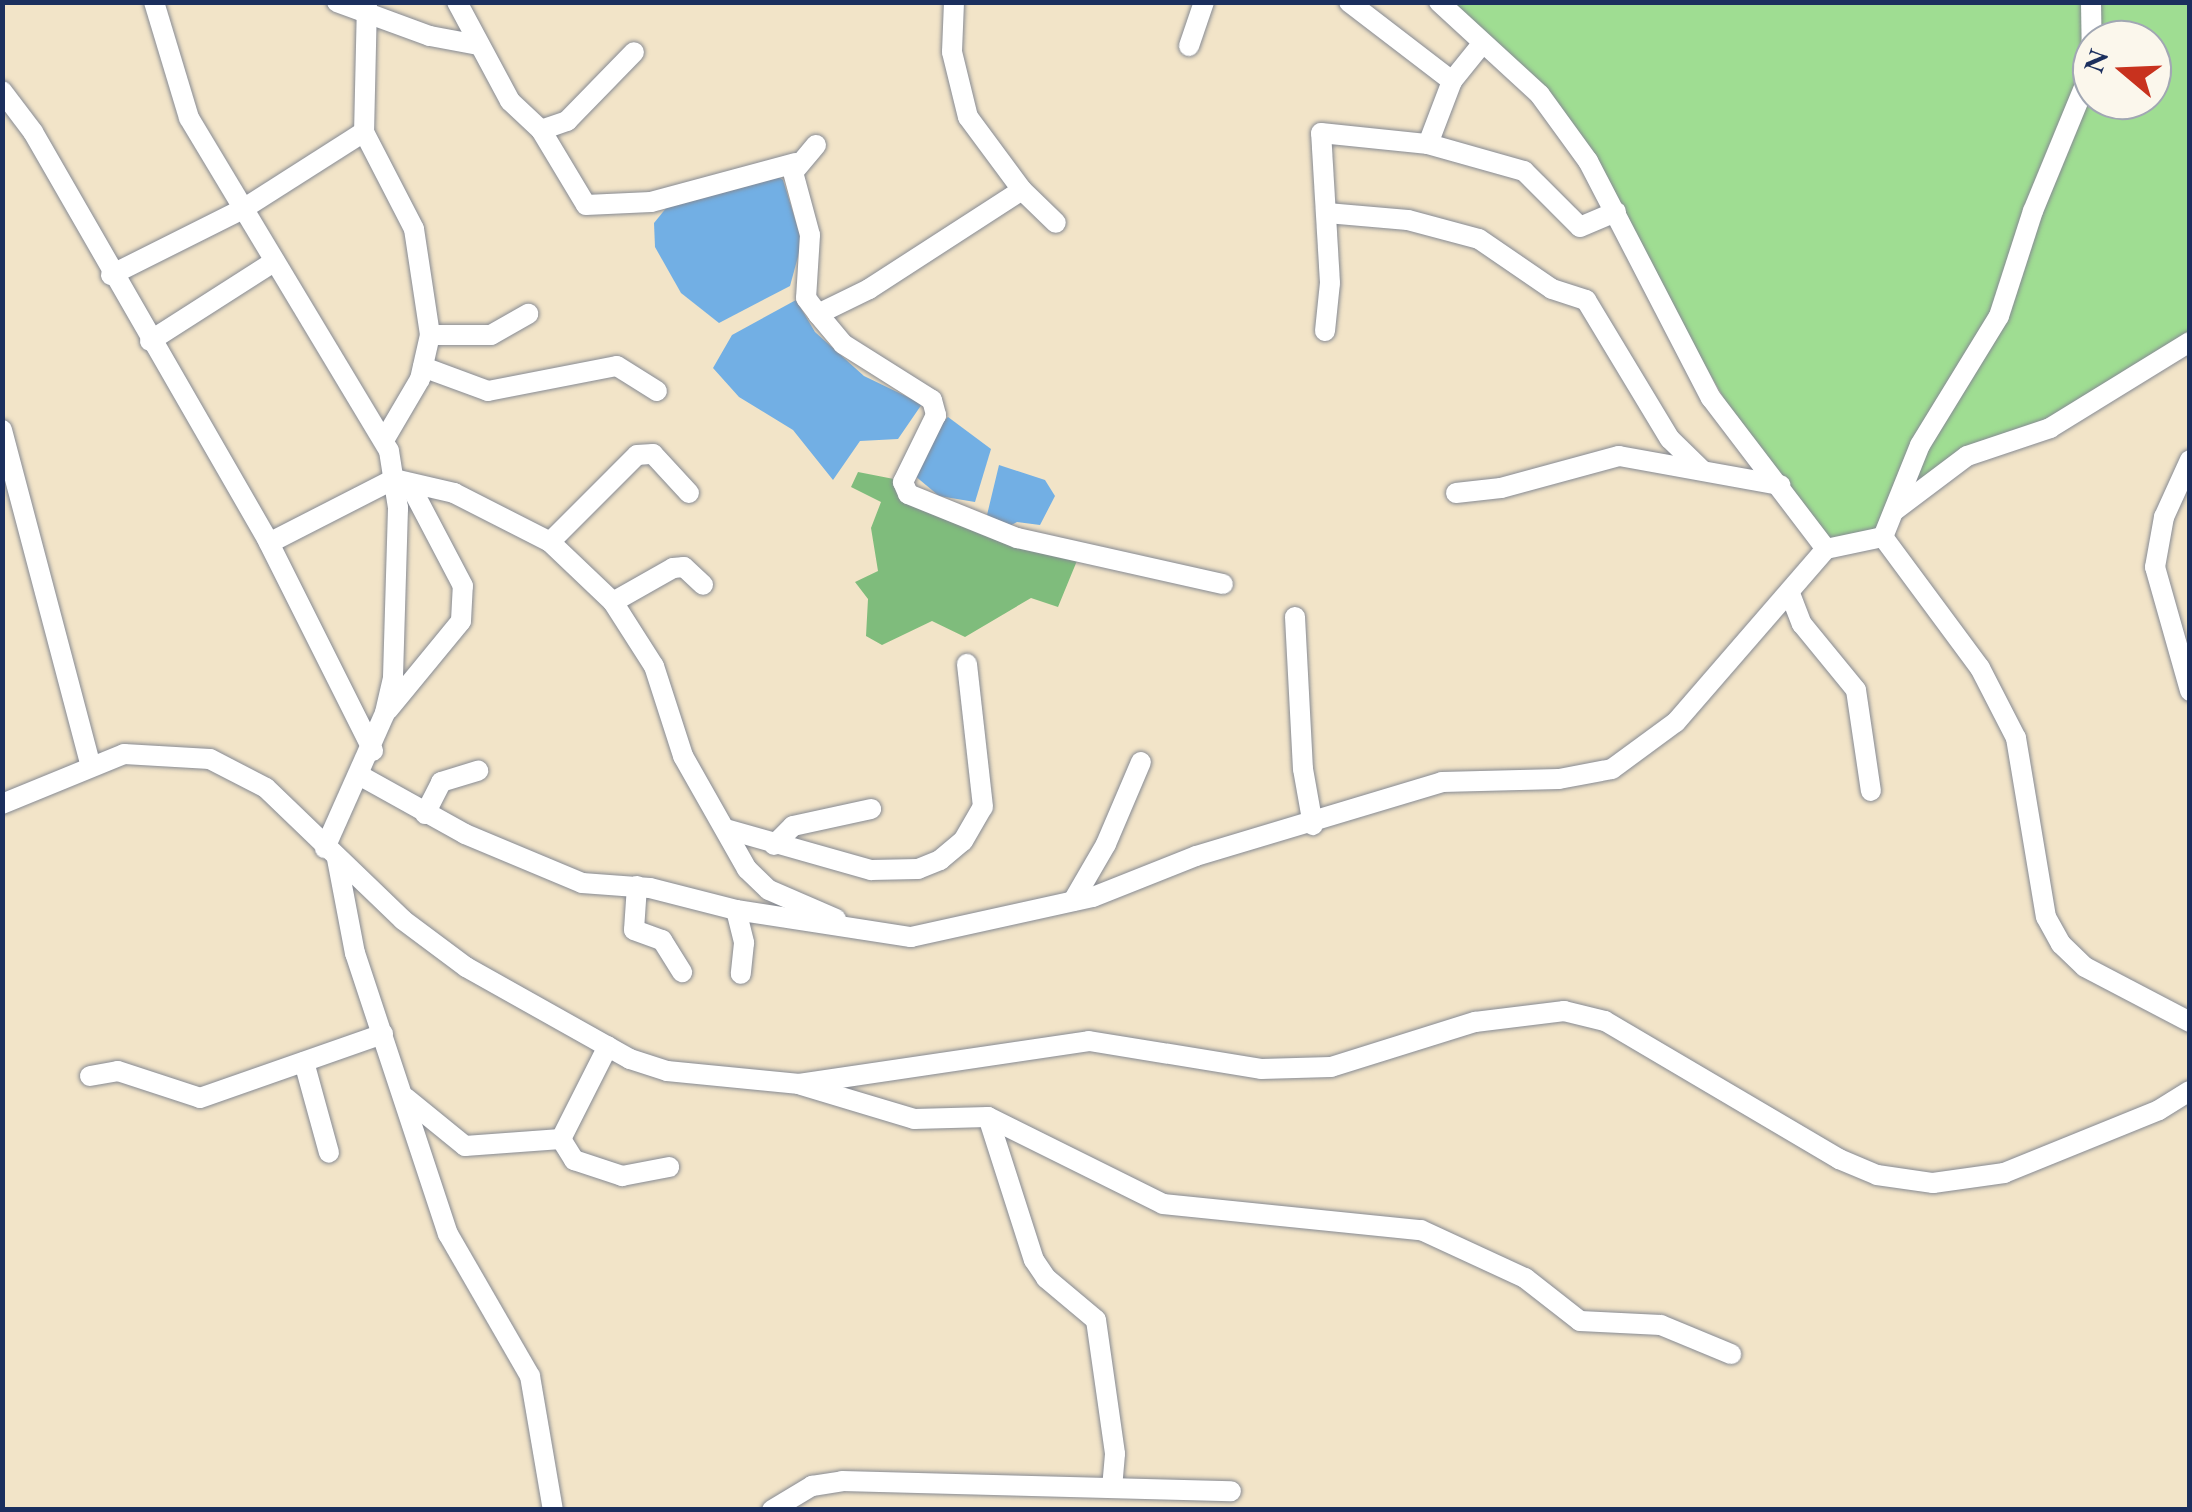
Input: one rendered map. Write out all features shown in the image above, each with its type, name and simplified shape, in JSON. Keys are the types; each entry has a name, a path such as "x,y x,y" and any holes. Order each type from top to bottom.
{"street":[{"path":"154,2 189,118 386,437 402,481 463,586 462,621 386,712 331,854 342,908 448,1234 530,1376 553,1510"},
{"path":"337,2 367,7 430,36 478,45"},
{"path":"457,2 510,101 541,130 586,205 652,202 796,163 816,145"},
{"path":"954,2 959,95 1022,190 1056,223"},
{"path":"1189,46 1204,2"},
{"path":"1348,2 1452,81"},
{"path":"1439,2 1540,96 1616,212 1711,398 1826,550"},
{"path":"367,7 364,132 414,229 430,335 423,367 386,437"},
{"path":"1428,144 1452,81 1481,44"},
{"path":"541,130 567,121 634,52"},
{"path":"2,91 33,132 111,274 269,543 371,746 383,786"},
{"path":"1883,536 1920,446 1999,316 2032,211 2072,114"},
{"path":"1324,331 1326,213 1320,138 1326,129 1428,144 1524,171 1580,227 1616,212"},
{"path":"111,274 244,208 364,132"},
{"path":"796,163 810,235 806,298 842,344 932,400 936,415 903,482 908,494 1017,538 1223,584"},
{"path":"818,314 869,289 1022,190"},
{"path":"1326,213 1408,220 1479,239 1552,288 1586,300 1670,439 1702,470"},
{"path":"150,340 275,261"},
{"path":"430,335 491,335 528,314"},
{"path":"1893,513 1967,456 2050,428 2190,342"},
{"path":"423,367 488,391 617,366 657,391"},
{"path":"2,430 90,763"},
{"path":"550,542 637,455 653,454 690,494"},
{"path":"1456,493 1501,488 1619,456 1780,485"},
{"path":"2190,460 2164,517 2155,567 2190,691"},
{"path":"269,543 402,481 454,493 550,542 613,602 654,666 683,756 757,882 861,930"},
{"path":"386,712 399,614 402,481"},
{"path":"359,774 425,814 582,882 637,886 736,910 911,937 1072,901 1196,856 1313,825 1442,782 1559,780 1612,768 1676,722 1791,596 1826,550 1883,536"},
{"path":"1883,536 1980,668 2016,738 2046,918 2061,944 2085,967 2190,1022"},
{"path":"613,602 673,568 684,568 703,586"},
{"path":"1791,596 1802,624 1856,690 1871,791"},
{"path":"1295,617 1303,769 1313,825"},
{"path":"726,829 824,861 894,870 940,860 963,841 984,806 967,664"},
{"path":"2,804 90,763 124,754 210,759 266,788 331,854 466,967 608,1046 667,1071 799,1084 914,1119 988,1116 1163,1204 1421,1230 1525,1278 1580,1320 1661,1325 1731,1354"},
{"path":"1072,901 1106,844 1141,762"},
{"path":"425,814 441,782 478,772"},
{"path":"774,845 793,826 871,810"},
{"path":"637,886 634,930 674,951 682,972"},
{"path":"736,910 744,942 740,974"},
{"path":"799,1084 1089,1041 1243,1067 1331,1066 1476,1022 1564,1011 1604,1021 1839,1159 1878,1175 1933,1182 2004,1174 2159,1110 2190,1091"},
{"path":"90,1076 118,1071 200,1098 383,1034"},
{"path":"561,1139 608,1046"},
{"path":"304,1062 330,1154"},
{"path":"403,1095 465,1146 561,1139"},
{"path":"988,1116 1034,1260 1046,1278 1086,1307 1101,1334 1114,1454 1112,1488"},
{"path":"561,1139 574,1160 622,1176 669,1167"},
{"path":"772,1510 812,1486 842,1481 1231,1491"}],"green space":[{"path":"1441,3 2189,3 2189,344 1920,493 1887,539 1829,559 1778,492 1583,154"},
{"path":"858,472 904,481 940,510 1081,551 1058,607 1031,598 965,637 932,621 882,645 866,636 868,599 855,582 878,571 871,528 881,502 851,487"}],"water":[{"path":"771,172 783,180 802,242 790,286 719,323 681,293 655,247 654,223 667,207"},
{"path":"796,300 815,332 864,376 922,404 898,439 860,441 833,480 793,430 739,397 713,368 732,335"},
{"path":"948,417 991,449 975,502 939,496 914,475 926,439"},
{"path":"999,465 1045,480 1055,496 1040,525 1017,522 1004,529 987,515"}]}
